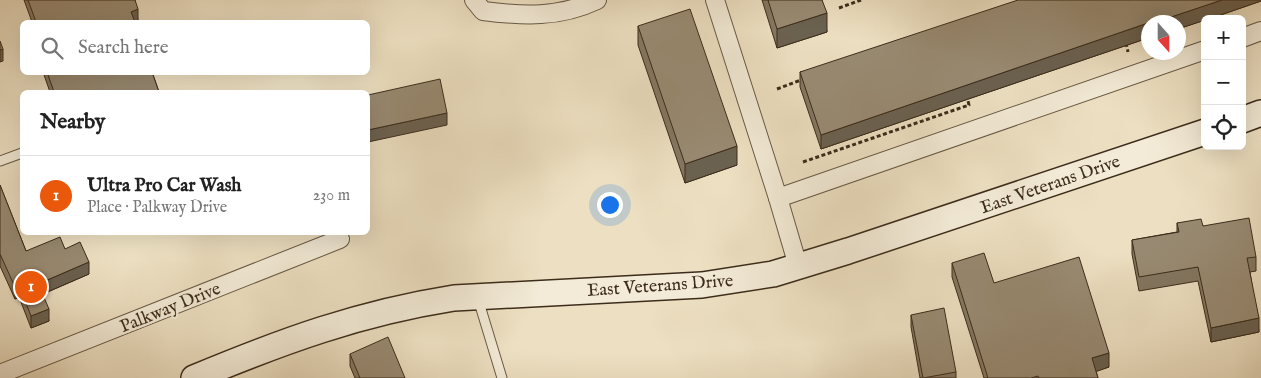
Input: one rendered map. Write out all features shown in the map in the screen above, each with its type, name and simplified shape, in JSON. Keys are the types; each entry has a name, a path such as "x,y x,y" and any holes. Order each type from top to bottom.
{"street":[{"path":"474,0 483,11 522,16 581,7 597,0"},
{"path":"715,0 798,266"},
{"path":"1246,37 1261,32"},
{"path":"778,198 1201,51"},
{"path":"1246,119 1261,113"},
{"name":"East Veterans Drive","path":"194,378 276,344 340,322 416,304 477,297 702,285 773,274 1201,133"},
{"name":"Palkway Drive","path":"0,374 340,239"}],"lane":[{"path":"0,161 20,155"},
{"path":"477,297 502,378"}],"path":[{"path":"839,8 861,0"},
{"path":"1125,34 1128,52"},
{"path":"777,89 805,79"},
{"path":"803,162 969,106 966,90"}],"building":[{"path":"28,0 135,0 138,9 131,12 134,20 35,20"},
{"path":"768,0 822,0 827,13 777,29"},
{"path":"1018,0 1222,0 1177,15 1141,15 1141,25 821,135 800,72"},
{"path":"690,9 737,146 685,164 638,26"},
{"path":"48,75 153,75 158,90 53,90"},
{"path":"440,79 447,113 370,130 370,95"},
{"path":"0,185 26,251 60,237 65,249 80,242 89,262 38,284 49,309 31,316 19,285 15,287 0,254"},
{"path":"1249,218 1256,257 1247,258 1259,318 1211,328 1198,267 1139,277 1132,240 1179,232 1177,223 1201,219 1203,226"},
{"path":"984,253 994,283 1079,257 1109,353 1092,358 1098,378 1039,378 1038,376 1031,378 988,378 952,263"},
{"path":"944,308 956,372 923,378 911,315"},
{"path":"388,337 405,378 360,378 350,354"}],"place":[{"name":"Ultra Pro Car Wash","path":"31,287"}]}
